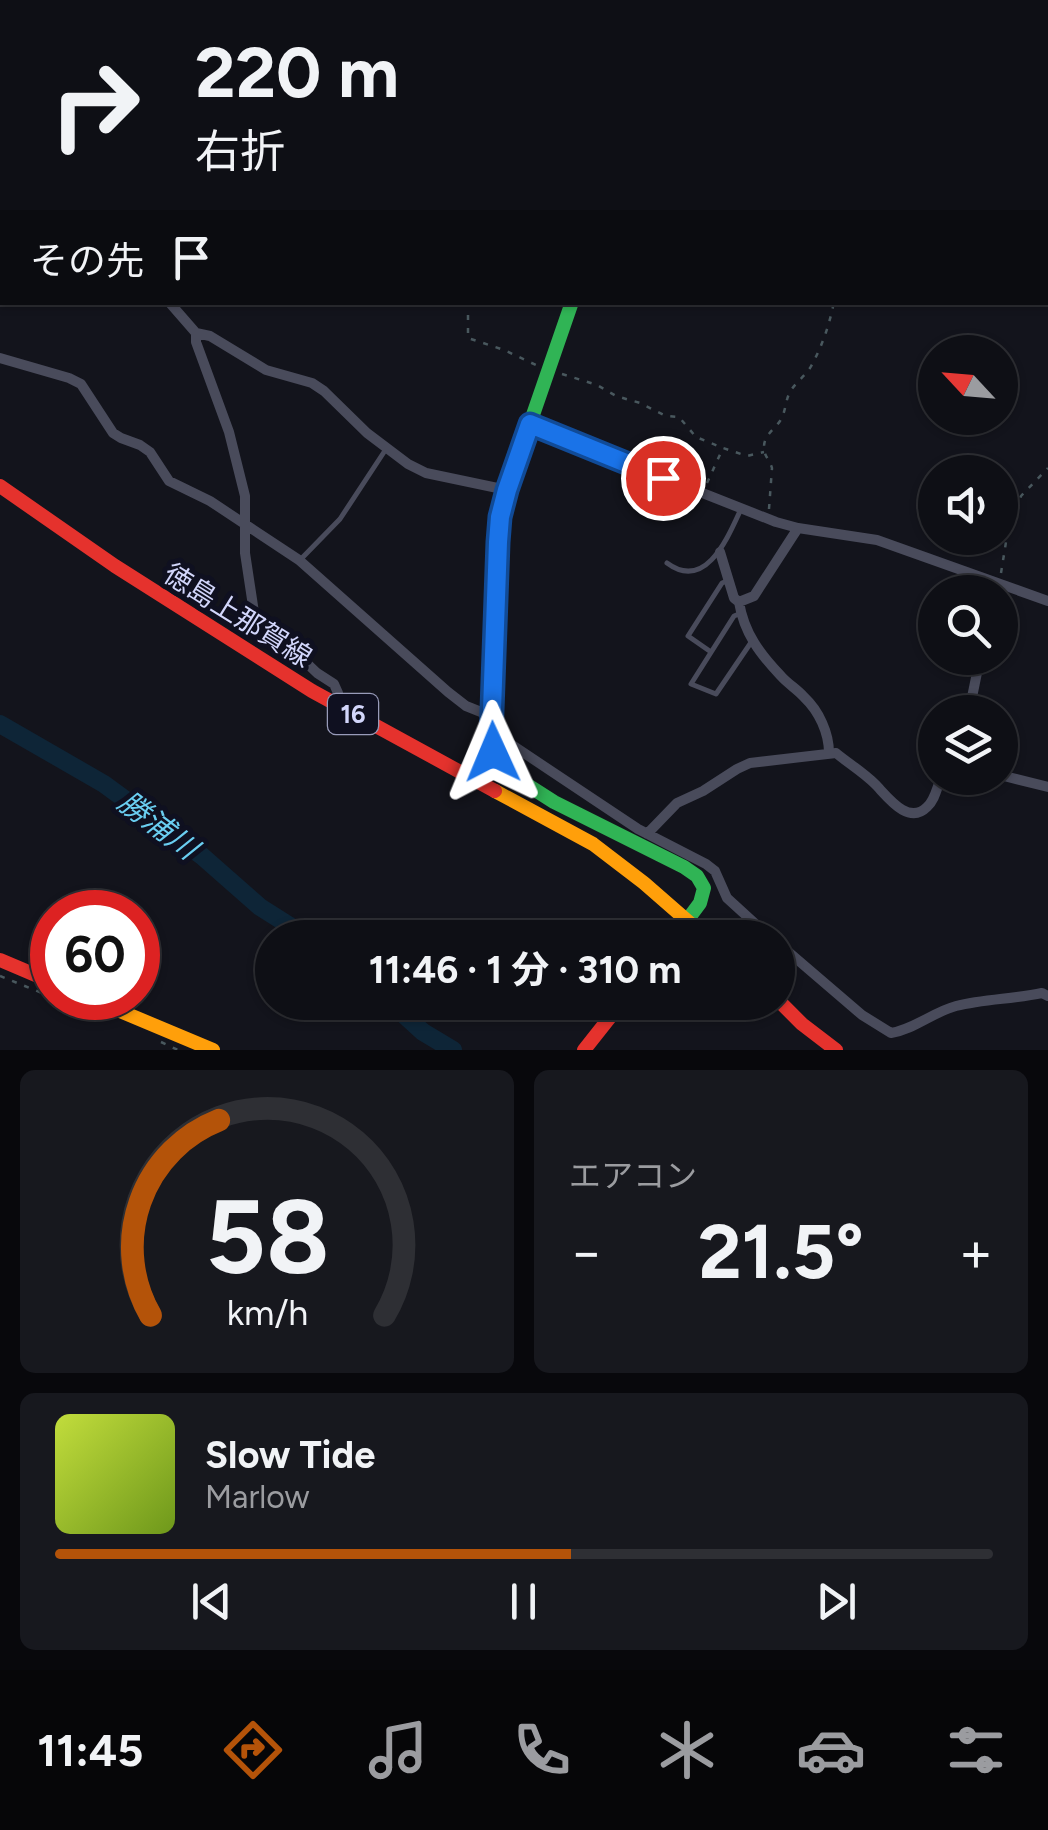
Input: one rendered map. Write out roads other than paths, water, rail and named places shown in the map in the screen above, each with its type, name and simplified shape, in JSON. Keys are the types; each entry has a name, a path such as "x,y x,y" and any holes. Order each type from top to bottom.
{"main road":[{"path":"571,305 507,490 498,542 493,752 529,786 554,802 697,876 704,888 700,903 688,920"},
{"name":"徳島上那賀線","path":"0,486 115,566 312,692 593,844 686,920"},
{"path":"0,960 30,973"},
{"path":"795,1017 836,1050"},
{"path":"141,1020 213,1050"},
{"path":"584,1050 608,1020"}],"street":[{"path":"171,305 196,333 210,336 266,370 324,390 386,449 426,473 507,490"},
{"path":"196,333 229,432 245,496 245,553 255,619 261,628 334,684 338,693 335,704"},
{"path":"0,358 82,384 113,433 150,452 169,481 210,501 299,560 466,706 647,834 706,864 715,871 726,898 751,920"},
{"path":"530,424 776,522 877,540 965,575"},
{"path":"740,608 754,596 798,528"},
{"path":"720,552 742,623 784,679 807,698 829,738 829,753"},
{"path":"1018,593 1048,601"},
{"path":"647,834 677,803 750,763 836,754 900,809 914,814 925,810 935,795"},
{"path":"1018,779 1048,787"},
{"path":"795,958 862,1015 891,1034 958,1006 1042,993 1048,996"}],"lane":[{"path":"299,560 340,519 386,449"},
{"path":"667,563 693,572 720,552 741,509"},
{"path":"712,652 688,636 722,582 728,580"},
{"path":"740,608 691,684 716,694 752,641"}],"waterway":[{"name":"勝浦川","path":"0,724 104,784 281,920"},
{"name":"勝浦川","path":"410,1020 453,1050"}]}
